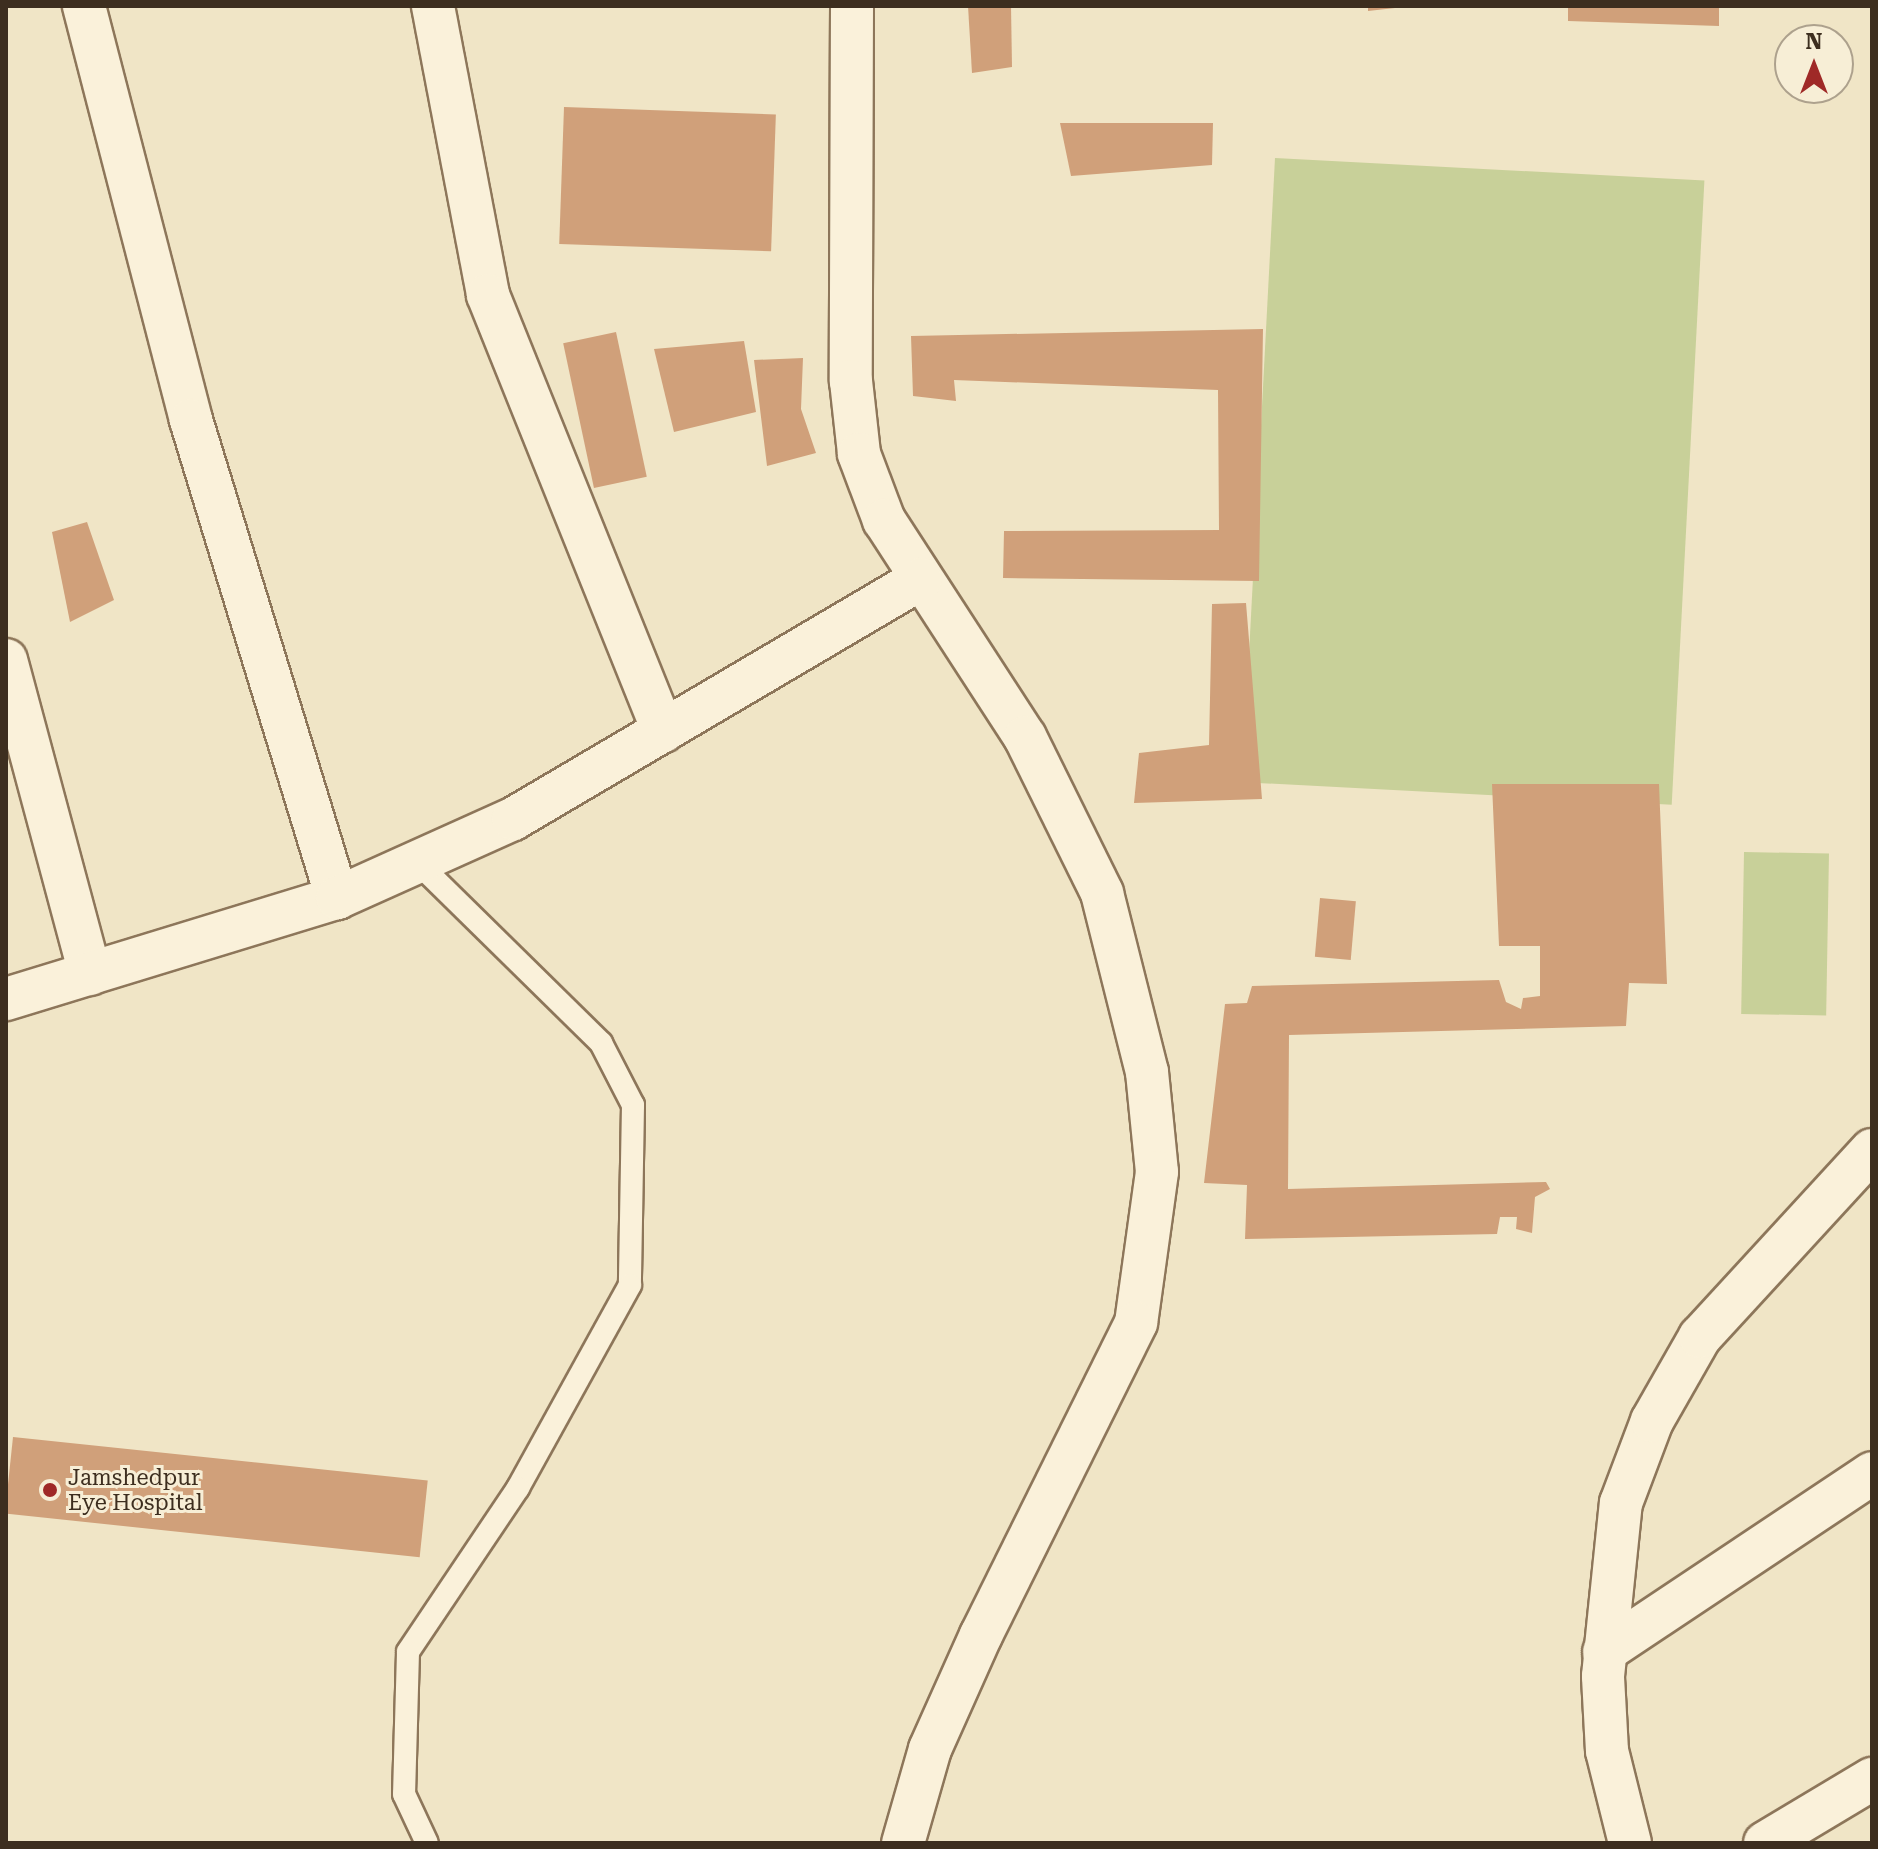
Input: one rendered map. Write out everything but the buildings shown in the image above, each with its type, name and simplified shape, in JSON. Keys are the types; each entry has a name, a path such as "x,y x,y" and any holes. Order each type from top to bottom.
{"street":[{"path":"84,6 191,420 337,898"},
{"path":"433,6 488,295 663,731"},
{"path":"852,6 851,381 859,454 884,520 1025,737 1102,893 1147,1072 1157,1172 1136,1323 981,1635 930,1749 903,1843"},
{"path":"6,999 337,898 513,819 921,579"},
{"path":"6,660 90,974"},
{"path":"1630,1843 1607,1751 1604,1652 1621,1503 1652,1421 1700,1337 1872,1150"},
{"path":"1604,1652 1872,1473"},
{"path":"1765,1843 1872,1779"}],"lane":[{"path":"417,862 601,1043 633,1105 630,1285 518,1488 408,1652 404,1794 427,1843"}],"green space":[{"path":"1275,158 1704,181 1672,805 1242,782"},
{"path":"1744,852 1829,853 1826,1015 1741,1014"}],"place":[{"name":"Jamshedpur Eye Hospital","path":"50,1490"}]}
